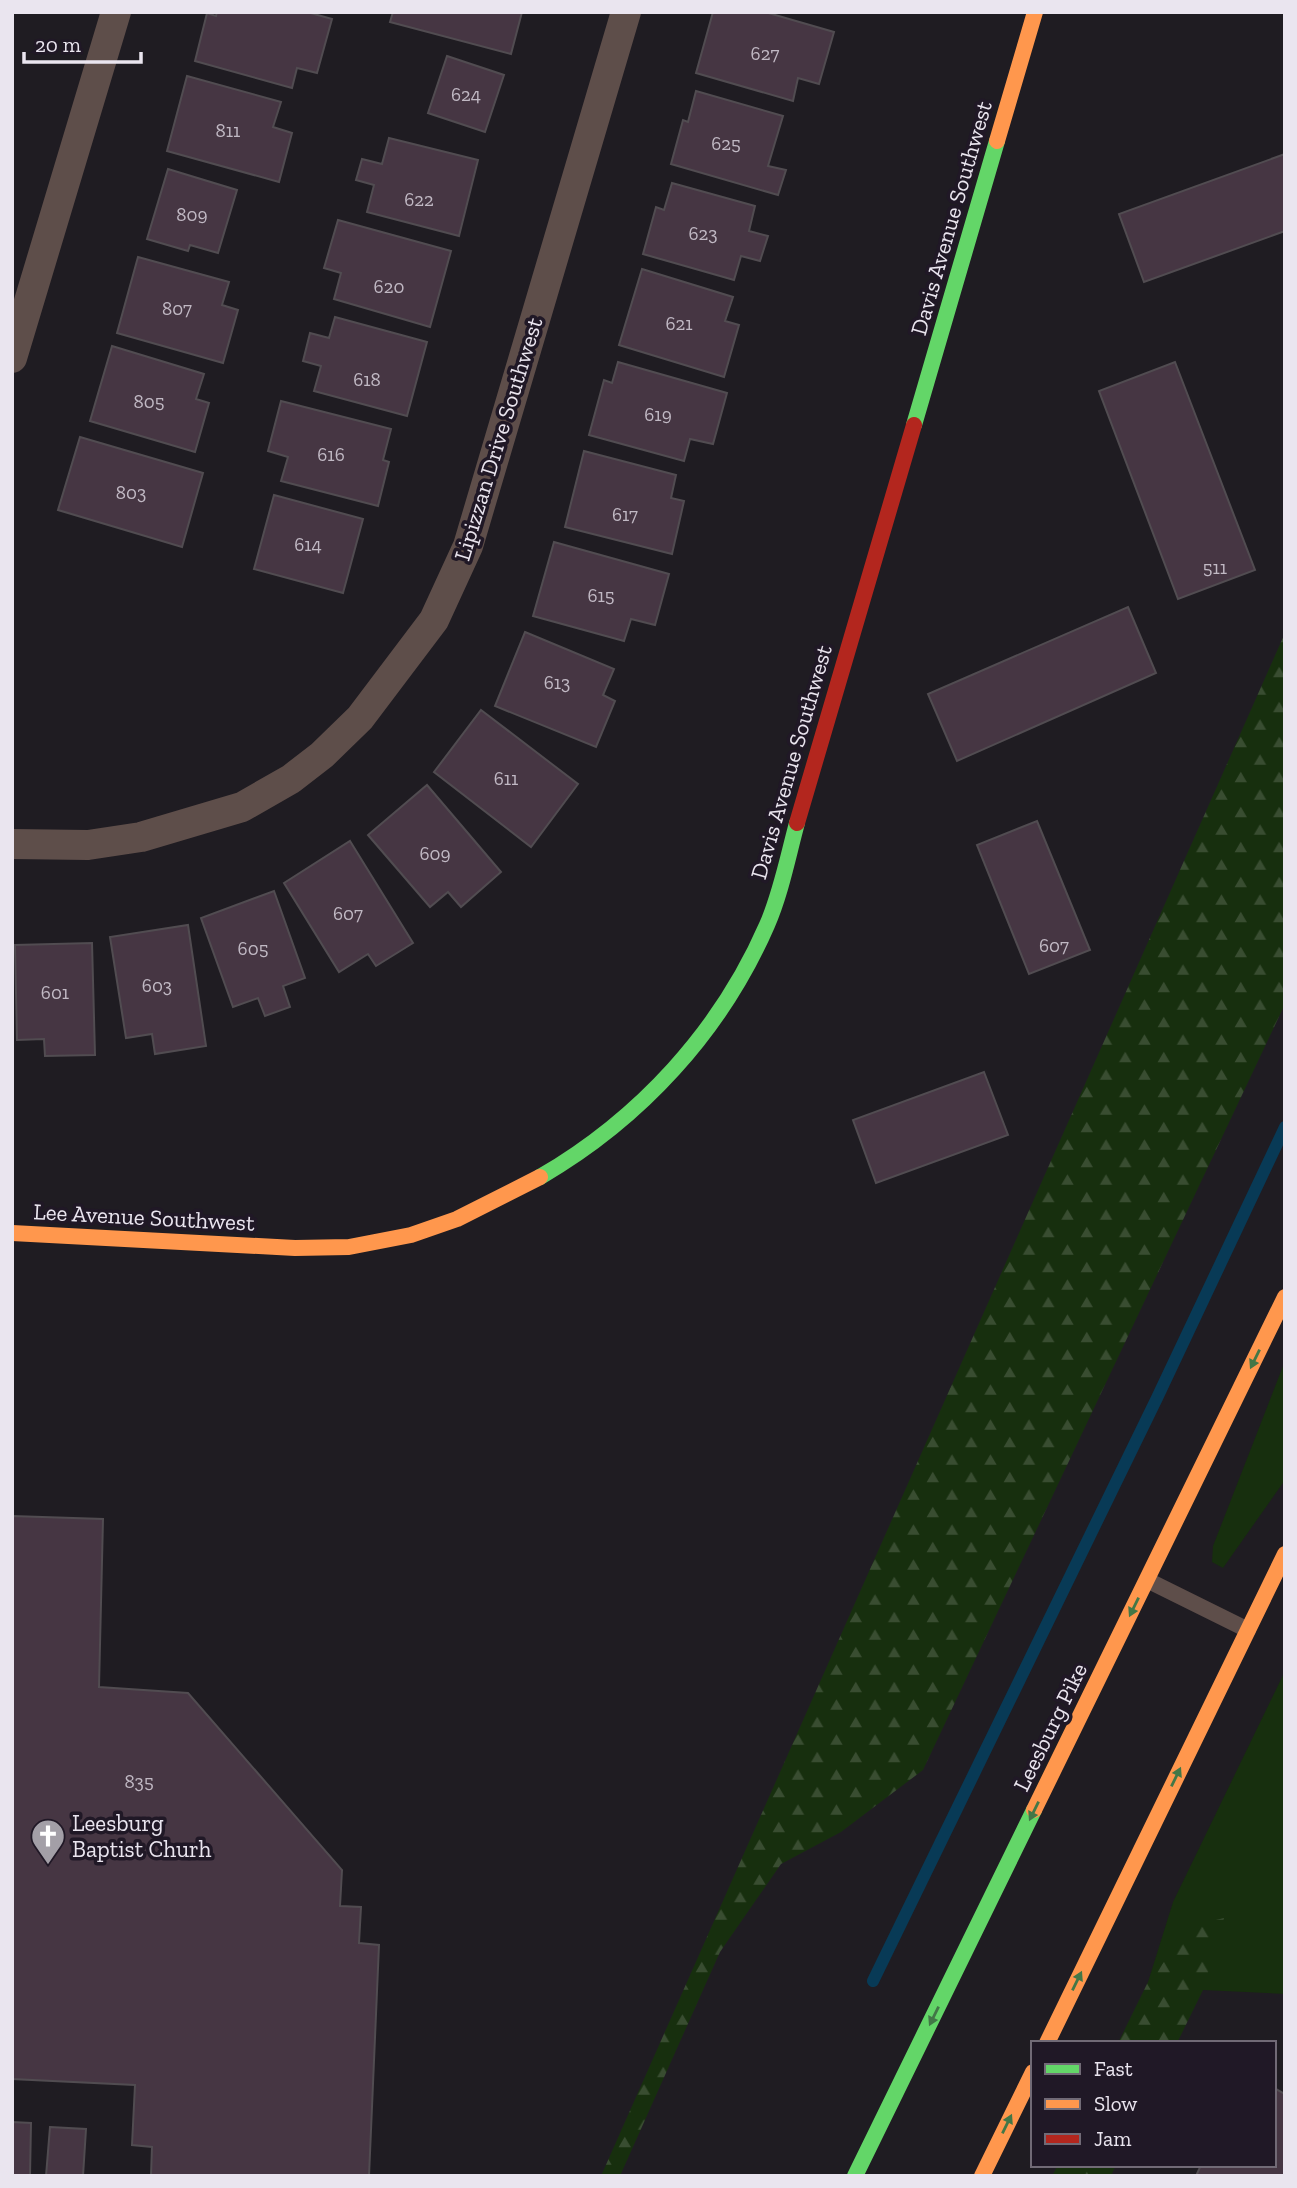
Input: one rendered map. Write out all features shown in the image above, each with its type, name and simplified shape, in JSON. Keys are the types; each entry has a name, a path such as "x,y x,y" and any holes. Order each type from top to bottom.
{"main road":[{"name":"Davis Avenue Southwest","path":"274,1247 365,1245 396,1239 482,1208 530,1183 590,1143 655,1088 698,1041 736,987 768,923 1035,12"},
{"name":"Lee Avenue Southwest","path":"12,1233 274,1247"},
{"name":"Leesburg Pike","path":"855,2176 1285,1297"},
{"path":"1048,2041 1285,1554"},
{"path":"982,2176 1031,2076"}],"street":[{"path":"12,358 116,12"},
{"name":"Lipizzan Drive Southwest","path":"12,844 88,845 141,836 242,807 291,779 323,755 360,718 434,620 468,546 626,12"}],"lane":[{"path":"1147,1580 1248,1630"}],"green space":[{"path":"1285,633 1285,1004 923,1770 841,1832 781,1864 720,1952 620,2176 601,2176"},
{"path":"1285,1361 1285,1480 1223,1568 1212,1562 1213,1546"},
{"path":"1285,1671 1285,1994 1203,1990 1148,2041 1130,2041 1173,1902"},
{"path":"1224,1918 1203,1990 1178,2041 1119,2041 1147,1984 1191,1926"},
{"path":"1057,2167 1115,2167 1111,2176 1052,2176"}],"building":[{"path":"217,12 307,12 332,19 317,73 297,68 292,88 195,61 207,13 216,16"},
{"path":"393,12 522,12 511,54 390,22"},
{"path":"713,12 765,12 834,32 819,84 798,78 793,101 696,73"},
{"path":"447,56 504,75 485,132 428,113"},
{"path":"187,76 281,102 273,127 292,133 279,182 167,151"},
{"path":"696,91 783,116 768,166 786,170 778,195 671,164 683,120 688,122"},
{"path":"389,138 478,160 459,236 367,212 374,185 356,180 362,159 382,164"},
{"path":"1285,154 1285,231 1144,282 1119,214"},
{"path":"168,169 237,190 218,253 190,245 188,251 147,239"},
{"path":"672,183 755,206 749,231 768,236 760,261 741,256 734,280 643,254 656,207 664,210"},
{"path":"338,220 451,251 430,327 334,299 341,273 324,268"},
{"path":"138,257 229,282 222,305 238,310 223,363 117,333"},
{"path":"642,269 733,297 725,321 739,325 724,377 619,345"},
{"path":"335,317 427,342 407,416 314,391 321,366 303,361 310,333 329,338"},
{"path":"112,346 204,374 196,399 209,403 195,452 90,421"},
{"path":"618,362 727,393 713,444 690,439 684,461 589,435 604,380 612,383"},
{"path":"1175,362 1255,570 1178,599 1099,391"},
{"path":"281,401 391,429 383,460 389,462 378,506 281,481 288,457 268,451"},
{"path":"80,437 203,473 182,547 58,510"},
{"path":"584,451 676,475 671,498 684,501 672,554 565,527"},
{"path":"274,495 363,519 343,593 254,569"},
{"path":"554,542 669,574 655,625 631,619 624,641 533,616"},
{"path":"1128,607 1156,673 957,761 928,694"},
{"path":"525,632 614,669 603,695 615,701 596,747 495,706"},
{"path":"481,710 578,784 531,847 434,772"},
{"path":"427,785 501,872 461,907 448,892 430,907 368,835"},
{"path":"1037,821 1090,950 1029,974 977,845"},
{"path":"350,841 413,943 376,966 368,954 339,972 284,883"},
{"path":"274,891 305,978 283,986 290,1007 265,1016 258,998 233,1007 201,918"},
{"path":"188,925 206,1046 155,1054 152,1034 126,1038 110,937"},
{"path":"92,943 95,1055 45,1056 44,1039 17,1040 15,945"},
{"path":"984,1072 1008,1135 876,1183 853,1120"},
{"path":"12,1516 103,1519 99,1687 188,1693 342,1870 340,1906 361,1907 359,1943 379,1945 369,2176 151,2176 152,2147 132,2145 135,2085 12,2079"},
{"path":"1276,2089 1285,2094 1285,2176 1196,2176 1200,2167 1276,2167"},
{"path":"12,2122 31,2123 30,2176 12,2176"},
{"path":"50,2127 86,2129 83,2176 46,2176"}],"waterway":[{"path":"873,1981 1157,1398 1285,1127"}],"traffic: fast":[{"path":"914,425 997,141"},
{"path":"540,1177 577,1154 644,1100 701,1036 726,1001 767,925 797,823"},
{"path":"855,2176 1034,1810"}],"traffic: slow":[{"path":"997,141 1035,12"},
{"path":"12,1233 295,1248 349,1247 411,1235 457,1219 540,1177"},
{"path":"1034,1810 1285,1297"},
{"path":"1048,2041 1285,1554"},
{"path":"982,2176 1031,2076"}],"traffic: jam":[{"path":"797,823 914,425"}],"place":[{"name":"Leesburg Baptist Churh","path":"48,1866"}]}
